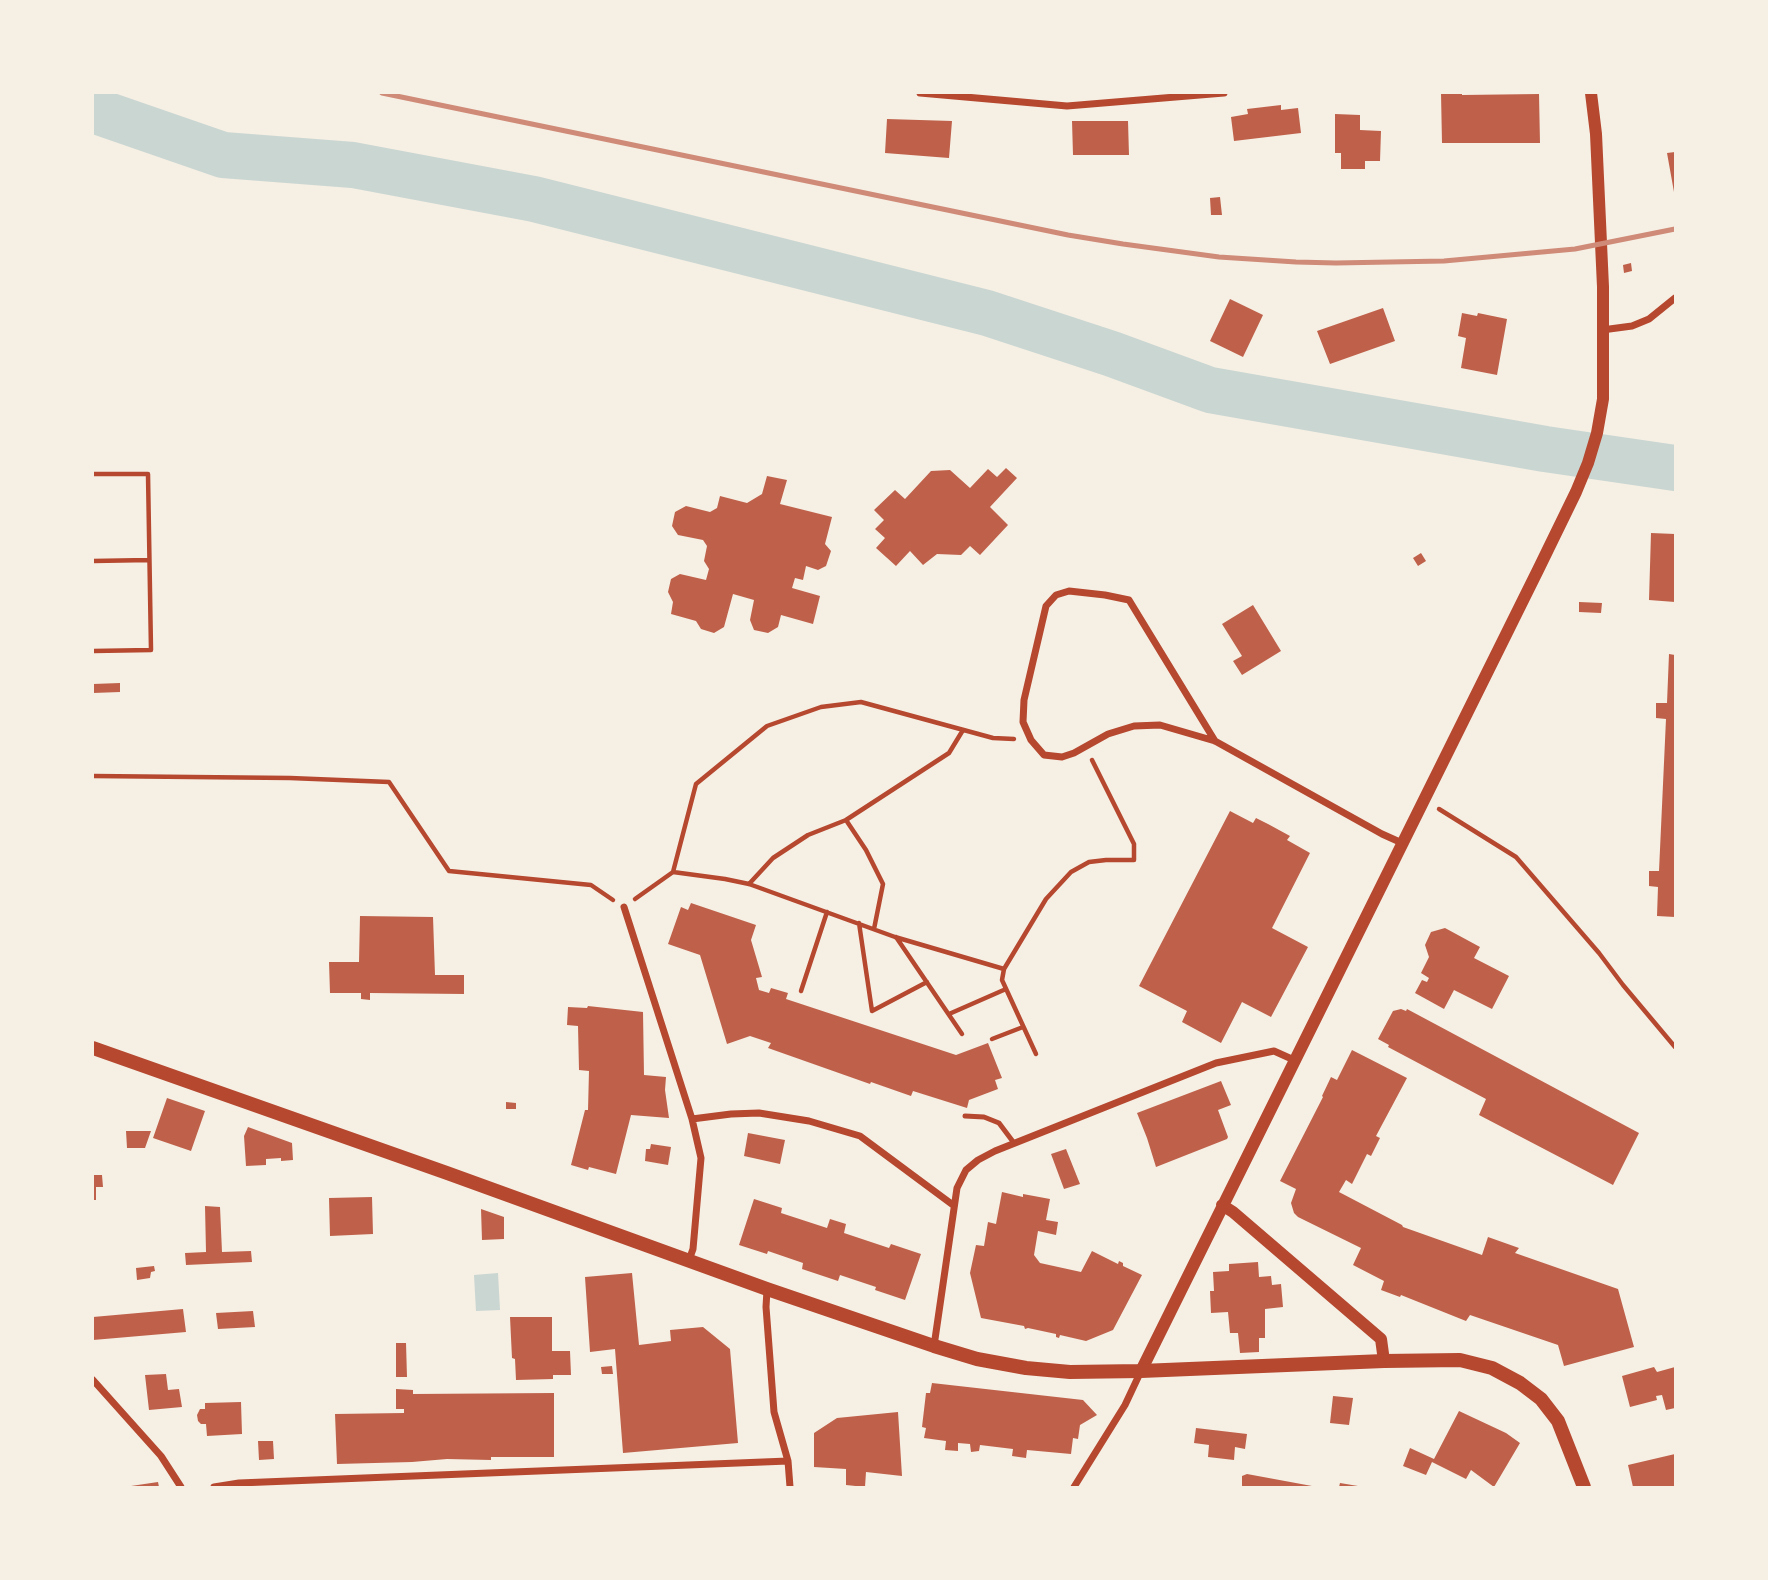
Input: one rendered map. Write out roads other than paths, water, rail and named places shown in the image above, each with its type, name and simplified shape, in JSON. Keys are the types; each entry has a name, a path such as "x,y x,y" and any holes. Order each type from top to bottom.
{"main road":[{"path":"93,1048 767,1289 977,1359 1026,1368 1070,1372 1461,1360 1492,1368 1520,1382 1541,1399 1558,1420 1584,1487"}],"street":[{"path":"920,93 1067,106 1224,93"},
{"path":"1074,1487 1125,1405 1588,463 1597,433 1602,400 1602,287 1596,134 1591,93"},
{"path":"1602,330 1632,326 1649,319 1675,298"},
{"path":"1215,741 1129,600 1105,594 1069,591 1056,595 1046,606 1024,700 1023,722 1031,740 1044,755 1062,757 1108,734 1134,726 1160,726 1215,741 1402,843"},
{"path":"624,907 692,1119 701,1158 693,1249 688,1261"},
{"path":"934,1346 953,1205 965,1170 995,1150 1216,1063 1274,1051 1294,1060"},
{"path":"692,1119 759,1113 809,1121 860,1136 953,1205"},
{"path":"1222,1205 1381,1339 1384,1361"},
{"path":"767,1289 774,1412 788,1461 790,1487"},
{"path":"93,1380 161,1456 181,1487"},
{"path":"214,1487 239,1483 788,1461"}],"lane":[{"path":"965,1116 984,1117 999,1123 1014,1143"}],"waterway":[{"path":"93,110 223,155 353,165 534,199 987,313 1210,390 1545,449 1675,468"}],"railway":[{"path":"382,93 1068,235 1219,257 1336,263 1444,261 1575,249 1675,229"}]}
